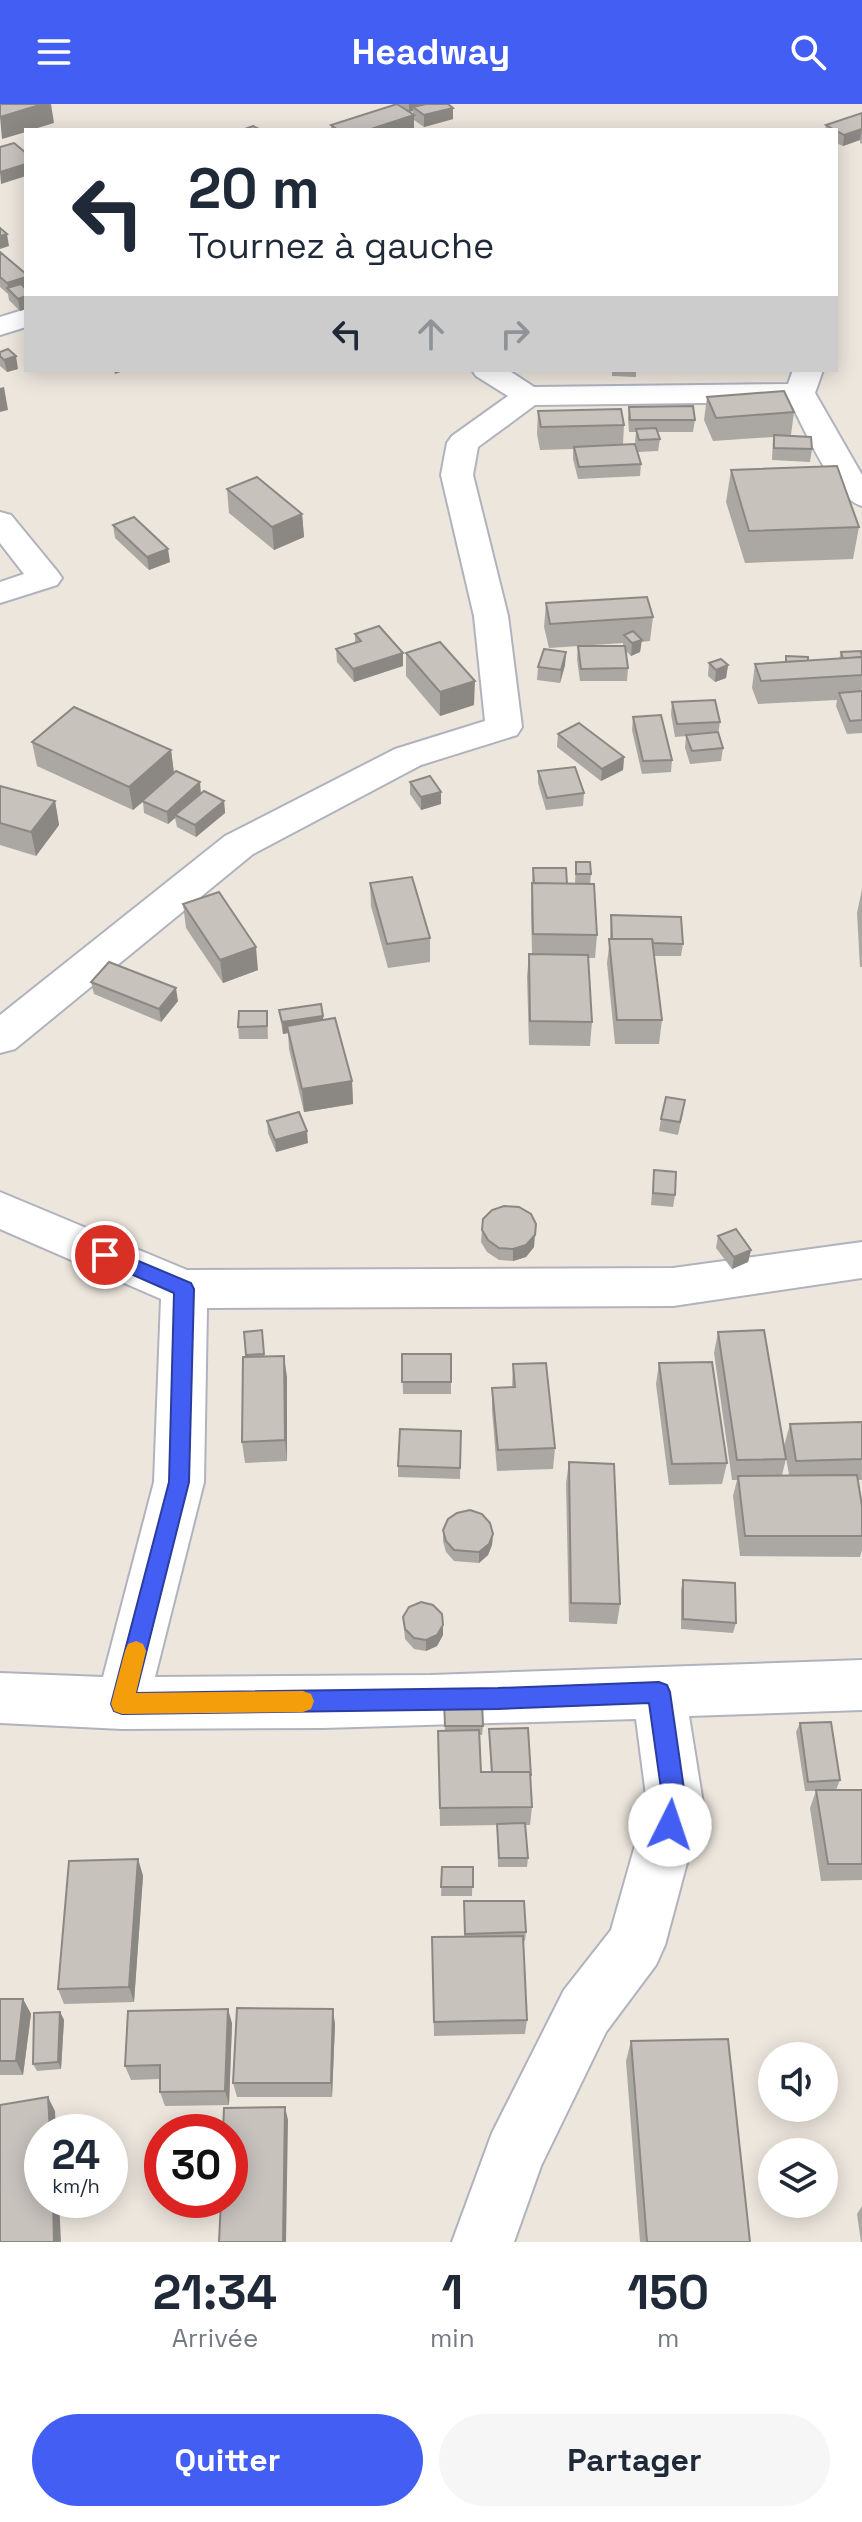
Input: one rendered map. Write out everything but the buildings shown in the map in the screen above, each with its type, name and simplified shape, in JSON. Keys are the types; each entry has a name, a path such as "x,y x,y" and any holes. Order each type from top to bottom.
{"street":[{"path":"0,326 24,319"},
{"path":"490,372 528,396"},
{"path":"0,1038 239,845 408,757 504,727 491,616 457,475 463,443 528,396 804,381 847,477 862,496"},
{"path":"0,522 45,578 0,593"},
{"path":"0,1210 184,1289 673,1287 862,1260"},
{"path":"122,1704 179,1482 184,1289"},
{"path":"0,1698 122,1704 498,1698 862,1685"},
{"path":"483,2242 514,2155 585,2011 636,1945 675,1803 659,1692"}],"slow traffic":[{"path":"136,1651 122,1704 303,1701"}],"route":[{"path":"105,1255 184,1289 179,1482 122,1704 498,1698 659,1692 675,1803 670,1825"}]}
